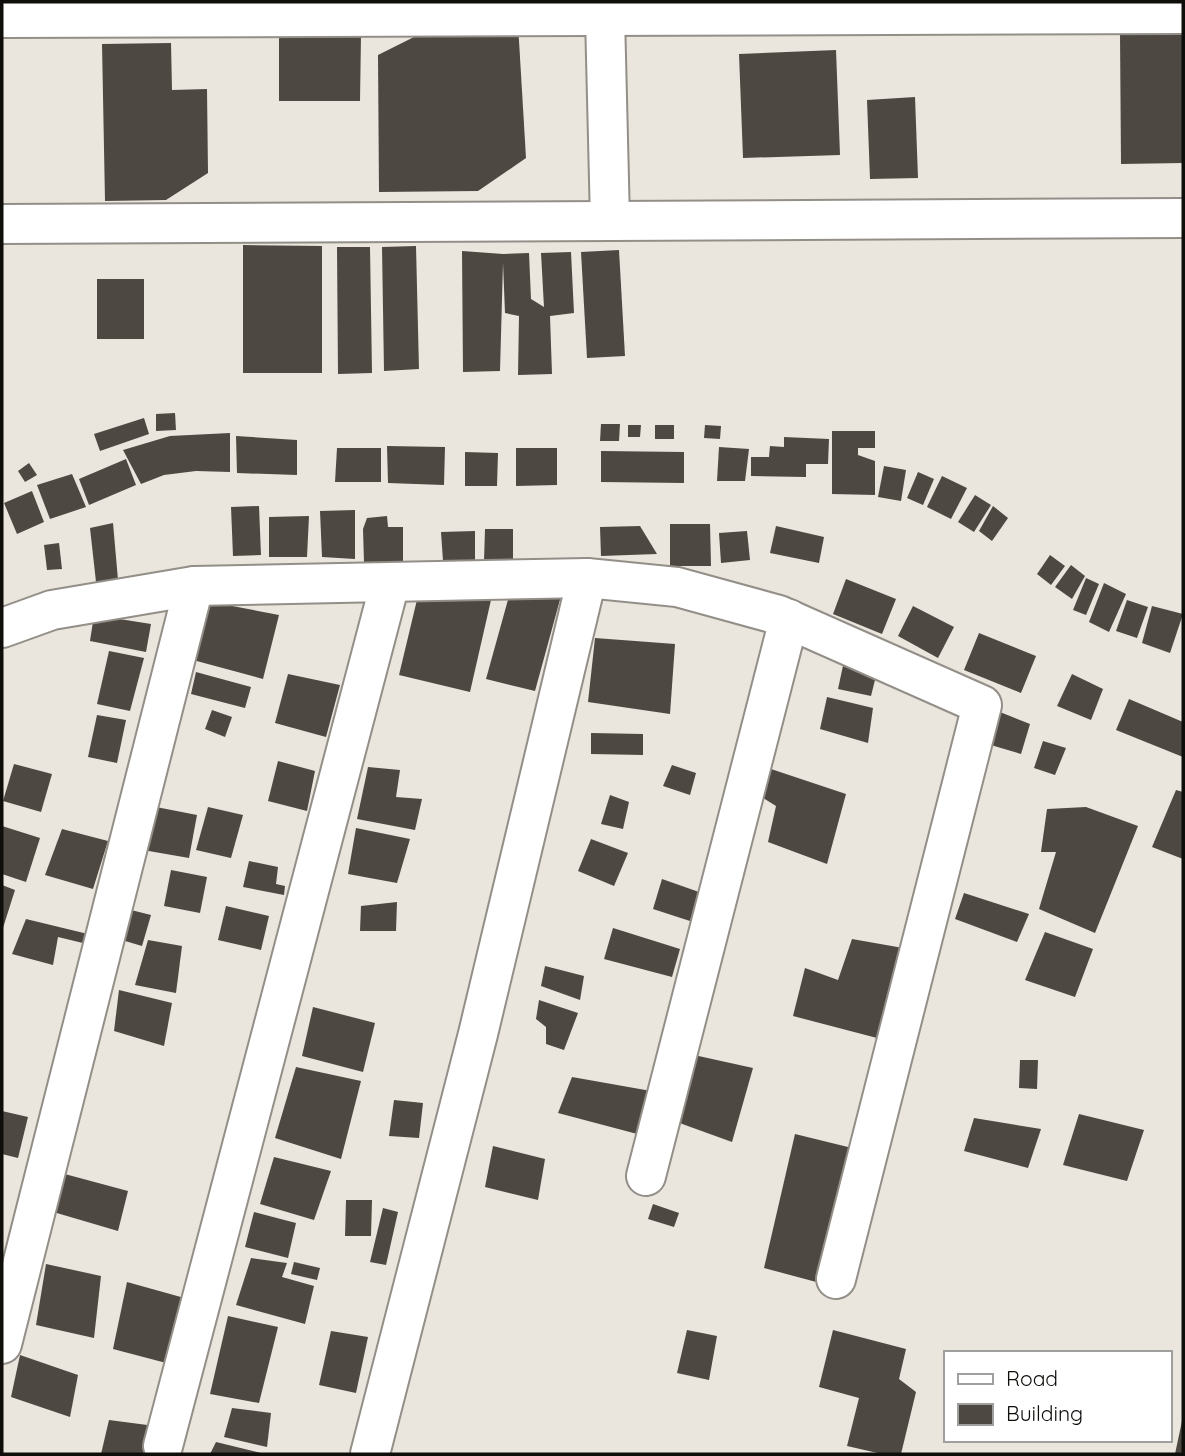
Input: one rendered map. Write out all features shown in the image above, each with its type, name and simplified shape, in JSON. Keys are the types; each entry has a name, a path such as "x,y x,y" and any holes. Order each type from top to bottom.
{"street":[{"path":"2,18 1183,14"},
{"path":"605,16 610,221"},
{"path":"2,224 1183,218"},
{"path":"370,1454 478,1034 587,578"},
{"path":"2,628 52,610 194,586 587,578 677,587 789,619 982,705 836,1279"},
{"path":"163,1446 390,583"},
{"path":"2,1344 194,586"},
{"path":"646,1176 789,619"}],"building":[{"path":"518,24 526,158 478,191 379,192 378,55 428,30"},
{"path":"1183,32 1183,163 1121,164 1120,33"},
{"path":"279,35 361,35 360,101 279,101"},
{"path":"171,43 172,90 207,89 208,173 166,200 105,201 102,44"},
{"path":"836,50 840,155 743,158 739,54"},
{"path":"915,97 918,178 870,179 867,100"},
{"path":"243,245 322,246 322,373 243,373"},
{"path":"416,246 419,369 384,371 382,247"},
{"path":"337,247 370,247 372,373 338,374"},
{"path":"619,250 625,356 587,358 581,252"},
{"path":"462,251 529,253 531,299 544,307 541,253 571,252 574,313 550,316 552,374 518,375 519,316 505,313 503,263 500,371 463,372"},
{"path":"97,279 144,279 144,339 97,339"},
{"path":"175,413 176,430 156,431 156,414"},
{"path":"144,418 149,434 100,451 94,434"},
{"path":"601,424 620,424 619,441 600,441"},
{"path":"628,425 641,425 640,437 628,437"},
{"path":"655,425 674,425 674,439 655,439"},
{"path":"705,425 721,426 720,439 704,438"},
{"path":"832,431 875,431 875,448 858,448 858,455 875,461 875,495 832,494"},
{"path":"230,433 230,472 196,471 164,475 141,484 123,450 170,436"},
{"path":"236,436 297,440 297,475 237,473"},
{"path":"784,437 829,439 828,464 806,464 806,477 751,476 751,457 769,457 770,446 784,447"},
{"path":"387,446 445,447 444,485 388,483"},
{"path":"719,447 749,449 745,481 717,481"},
{"path":"337,448 381,448 381,482 335,482"},
{"path":"516,448 557,448 557,485 516,486"},
{"path":"601,451 684,452 684,483 601,482"},
{"path":"465,452 498,453 497,486 465,486"},
{"path":"126,459 136,485 89,505 79,479"},
{"path":"29,463 37,475 25,482 18,471"},
{"path":"884,466 906,470 901,501 878,497"},
{"path":"918,472 934,479 923,505 907,498"},
{"path":"72,474 86,507 50,519 37,485"},
{"path":"942,476 967,488 951,519 927,507"},
{"path":"32,491 44,522 17,534 4,503"},
{"path":"975,495 991,505 974,532 958,522"},
{"path":"259,506 261,555 233,556 231,507"},
{"path":"993,506 1008,518 992,541 979,531"},
{"path":"355,510 355,559 322,557 320,511"},
{"path":"309,516 307,557 269,557 269,517"},
{"path":"387,516 388,527 403,527 403,562 364,562 363,529 367,518"},
{"path":"113,523 118,580 96,582 90,528"},
{"path":"670,524 710,524 711,566 670,566"},
{"path":"640,526 657,554 601,556 600,527"},
{"path":"776,526 824,537 819,563 770,553"},
{"path":"485,529 513,529 513,561 484,561"},
{"path":"475,531 475,561 443,561 441,532"},
{"path":"747,531 750,560 721,563 719,533"},
{"path":"59,543 62,569 47,570 44,545"},
{"path":"1050,555 1065,566 1051,585 1037,574"},
{"path":"1071,565 1085,576 1072,599 1055,587"},
{"path":"1086,578 1099,584 1086,615 1073,610"},
{"path":"846,579 896,599 882,634 833,614"},
{"path":"421,583 491,600 470,692 399,675"},
{"path":"1104,583 1126,594 1109,632 1089,622"},
{"path":"511,589 561,596 535,691 486,679"},
{"path":"1127,600 1148,607 1137,638 1116,631"},
{"path":"206,601 279,615 263,679 193,660"},
{"path":"913,606 954,627 938,658 898,636"},
{"path":"1152,606 1183,614 1170,653 1142,643"},
{"path":"94,615 151,624 146,652 90,641"},
{"path":"979,633 1036,656 1021,693 964,670"},
{"path":"595,638 675,644 670,714 588,702"},
{"path":"109,651 144,658 130,711 97,704"},
{"path":"844,661 878,668 871,696 838,689"},
{"path":"196,672 251,687 245,708 191,694"},
{"path":"288,674 340,685 326,737 275,723"},
{"path":"1072,674 1103,689 1091,720 1057,706"},
{"path":"827,697 873,708 868,743 820,729"},
{"path":"1129,699 1183,722 1183,757 1116,730"},
{"path":"212,710 232,717 225,737 205,729"},
{"path":"995,710 1030,724 1021,754 984,743"},
{"path":"97,715 126,720 117,763 88,757"},
{"path":"591,733 643,734 643,755 591,754"},
{"path":"1043,741 1066,748 1055,775 1034,768"},
{"path":"278,761 315,771 307,811 268,801"},
{"path":"14,764 52,774 41,812 3,801"},
{"path":"672,765 696,773 690,795 663,786"},
{"path":"368,767 400,770 396,797 422,799 415,830 357,819"},
{"path":"768,768 846,794 827,864 768,842 776,806 760,796"},
{"path":"1176,790 1183,792 1183,859 1152,847"},
{"path":"610,795 629,802 623,829 601,824"},
{"path":"151,806 197,815 189,858 143,850"},
{"path":"208,807 243,815 231,858 196,850"},
{"path":"1086,807 1138,826 1095,933 1039,909 1056,852 1041,852 1047,809"},
{"path":"2,826 40,838 26,882 2,874"},
{"path":"356,828 410,839 397,883 348,874"},
{"path":"62,829 108,841 93,889 45,875"},
{"path":"591,839 628,853 614,886 578,871"},
{"path":"249,861 278,867 276,884 285,886 284,895 243,887"},
{"path":"171,870 207,877 200,913 164,906"},
{"path":"662,879 699,892 690,921 653,909"},
{"path":"2,885 15,890 2,931"},
{"path":"964,893 1029,914 1017,942 955,919"},
{"path":"397,902 396,931 360,931 361,906"},
{"path":"226,906 269,916 261,950 218,940"},
{"path":"123,908 151,915 142,946 115,938"},
{"path":"26,919 92,935 91,945 58,937 53,965 12,954"},
{"path":"613,928 680,949 672,977 604,959"},
{"path":"1045,932 1093,949 1075,997 1025,980"},
{"path":"852,939 903,948 877,1038 793,1016 805,968 838,980"},
{"path":"148,940 182,946 176,993 135,985"},
{"path":"545,966 584,976 580,1000 541,986"},
{"path":"119,990 172,1003 164,1046 114,1031"},
{"path":"539,1000 578,1013 564,1050 546,1044 546,1027 536,1019"},
{"path":"313,1007 375,1023 363,1072 302,1056"},
{"path":"694,1055 753,1068 732,1142 674,1121"},
{"path":"1020,1060 1038,1060 1037,1089 1019,1088"},
{"path":"296,1067 361,1081 341,1159 275,1138"},
{"path":"572,1077 651,1091 641,1135 558,1113"},
{"path":"394,1100 423,1103 419,1138 389,1136"},
{"path":"2,1111 28,1117 18,1158 2,1154"},
{"path":"1079,1114 1144,1130 1127,1181 1063,1165"},
{"path":"974,1118 1041,1129 1028,1168 964,1151"},
{"path":"795,1134 852,1148 820,1283 764,1268"},
{"path":"493,1146 545,1159 538,1200 485,1187"},
{"path":"274,1157 331,1171 314,1220 260,1204"},
{"path":"61,1173 128,1191 118,1231 50,1211"},
{"path":"346,1200 372,1200 371,1236 345,1236"},
{"path":"653,1204 679,1213 674,1227 648,1219"},
{"path":"383,1208 398,1212 386,1265 370,1262"},
{"path":"254,1212 296,1223 288,1258 245,1247"},
{"path":"251,1258 287,1263 282,1277 314,1286 305,1324 236,1305"},
{"path":"294,1262 320,1268 317,1280 291,1274"},
{"path":"46,1264 101,1276 94,1338 36,1325"},
{"path":"127,1282 188,1299 170,1364 113,1349"},
{"path":"228,1316 278,1327 259,1403 210,1394"},
{"path":"687,1330 717,1336 709,1380 677,1373"},
{"path":"833,1330 906,1349 899,1379 916,1392 901,1454 882,1454 847,1446 859,1398 819,1387"},
{"path":"331,1331 368,1337 356,1393 319,1385"},
{"path":"20,1355 78,1375 70,1417 11,1397"},
{"path":"232,1408 271,1413 267,1447 224,1437"},
{"path":"109,1420 155,1426 147,1454 101,1454"},
{"path":"1182,1421 1183,1454 1175,1454"},
{"path":"216,1442 261,1453 261,1454 210,1454"}]}
